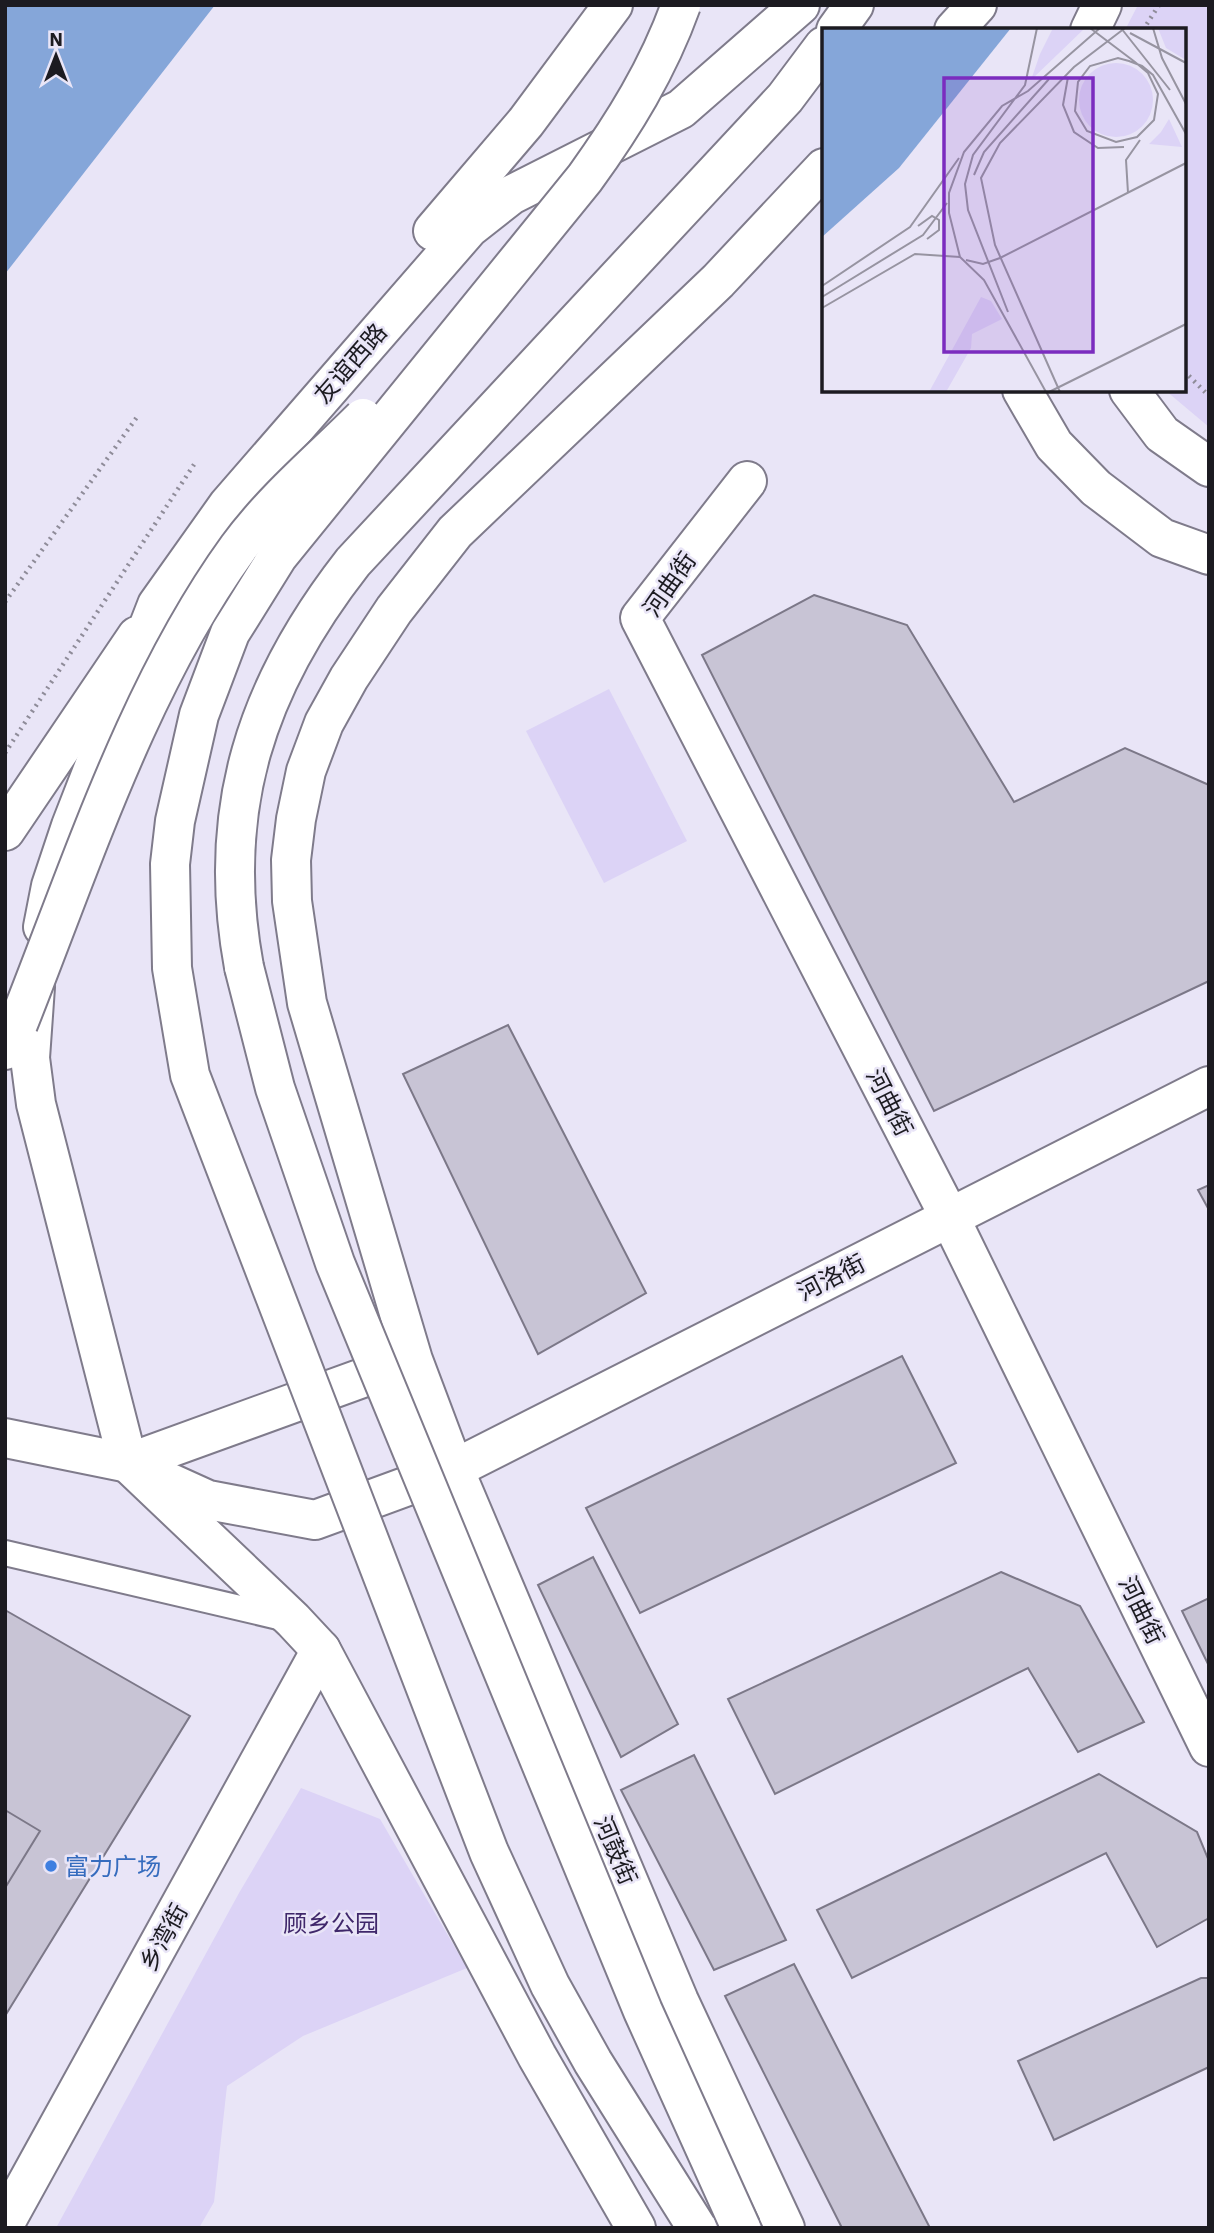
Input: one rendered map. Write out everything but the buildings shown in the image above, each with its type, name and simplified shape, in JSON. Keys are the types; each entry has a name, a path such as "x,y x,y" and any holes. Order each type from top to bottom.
{"main road":[{"path":"433,231 526,122 613,5"},
{"path":"681,5 658,60 625,124 278,556 230,634 199,715 175,821 170,864 173,968 178,1015 190,1075 489,1852 550,1985 593,2062 698,2228"},
{"name":"友谊西路","path":"5,831 157,605 228,505 469,228 511,195 681,109 800,5"},
{"path":"837,28 854,5"},
{"path":"956,28 977,5"},
{"path":"991,28 1000,5"},
{"path":"1091,28 1102,5"},
{"path":"741,2228 643,2011 335,1263 299,1164 271,1075 244,967 236,921 233,876 239,808 246,771 263,715 287,659 321,603 353,562 785,98 822,49"},
{"name":"河鼓街","path":"786,2228 679,2001 454,1469 412,1360 307,1003 297,947 291,860 306,771 324,723 349,678 394,610 456,532 718,281 822,170"},
{"path":"12,1037 145,705 199,606 239,546 272,508 510,270"},
{"path":"1022,392 1054,445 1096,488 1162,538 1209,555"},
{"path":"1130,392 1162,434 1209,467"},
{"name":"河曲街","path":"747,481 640,618 949,1216 1209,1747"},
{"path":"157,605 71,826 51,886 40,942 30,1030 30,1058 36,1104 128,1463 321,1650 537,2056 636,2228"},
{"name":"河洛街","path":"128,1463 208,1500 315,1520 454,1469 1209,1086"},
{"path":"5,1438 128,1463 412,1360"},
{"name":"乡湾街","path":"5,2223 321,1650"}],"lane":[{"path":"5,1553 293,1620"}],"path":[{"path":"1144,28 1159,5"},
{"path":"1186,373 1209,396"},
{"path":"5,602 137,417"},
{"path":"5,753 195,463"}],"green space":[{"path":"1138,5 1209,5 1209,427 1167,392 1186,392 1186,28 1126,28"},
{"path":"609,689 687,841 604,883 526,731"},
{"name":"顾乡公园","path":"301,1788 380,1819 467,1968 303,2036 227,2086 214,2202 199,2228 56,2228 239,1893"}],"water":[{"path":"5,5 215,5 5,274"}],"place":[{"name":"富力广场","path":"51,1866"}]}
